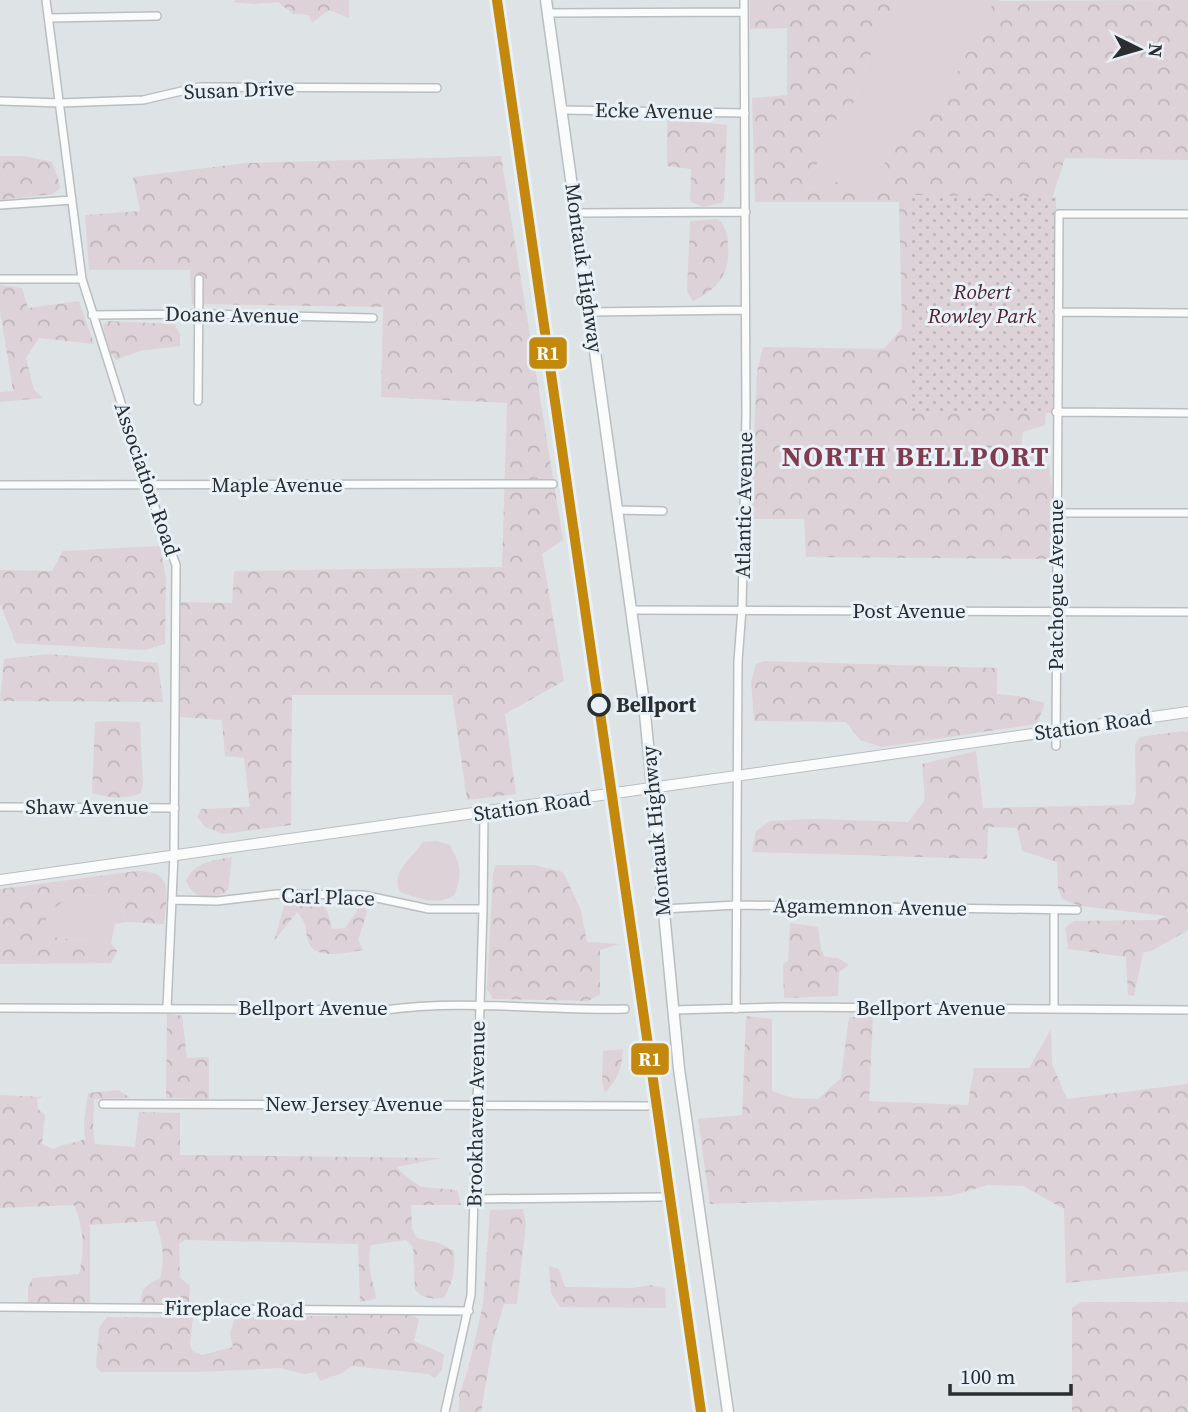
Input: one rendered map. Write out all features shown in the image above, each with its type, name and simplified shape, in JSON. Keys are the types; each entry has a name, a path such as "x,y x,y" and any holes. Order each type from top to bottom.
{"main road":[{"name":"Montauk Highway","path":"546,0 631,611 653,788 683,1098 728,1412"},
{"name":"Station Road","path":"0,880 1188,712"}],"street":[{"name":"Association Road","path":"46,0 82,279 147,485 176,565 175,808 167,1008"},
{"name":"Atlantic Avenue","path":"736,1009 738,661 742,610 746,212 744,0"},
{"path":"548,13 744,12"},
{"path":"49,19 157,16"},
{"name":"Susan Drive","path":"0,101 60,103 143,100 199,87 437,88"},
{"name":"Ecke Avenue","path":"562,110 746,113"},
{"path":"0,205 72,200"},
{"path":"577,213 746,212"},
{"name":"Patchogue Avenue","path":"1056,746 1059,214 1188,214"},
{"path":"0,279 82,279"},
{"path":"198,401 199,279"},
{"path":"590,312 745,310"},
{"path":"1058,312 1188,313"},
{"name":"Doane Avenue","path":"92,315 199,314 373,318"},
{"path":"1056,412 1188,413"},
{"name":"Maple Avenue","path":"0,485 554,484"},
{"path":"617,510 663,511"},
{"path":"1056,513 1188,513"},
{"name":"Post Avenue","path":"631,611 1188,612"},
{"name":"Shaw Avenue","path":"0,807 175,808"},
{"name":"Brookhaven Avenue","path":"445,1412 469,1311 475,1199 484,813"},
{"name":"Carl Place","path":"173,900 217,901 277,894 363,895 429,909 483,909"},
{"name":"Agamemnon Avenue","path":"663,909 737,905 1077,910"},
{"path":"1054,910 1054,1009"},
{"name":"Bellport Avenue","path":"674,1010 797,1007 1188,1010"},
{"name":"Bellport Avenue","path":"0,1008 625,1009"},
{"name":"New Jersey Avenue","path":"103,1104 647,1106"},
{"path":"475,1199 661,1197"},
{"name":"Fireplace Road","path":"0,1307 469,1311"}],"green space":[{"path":"349,0 349,18 329,10 312,23 309,15 293,14 278,2 233,2"},
{"path":"750,0 900,0 879,31 852,107 837,118 825,136 820,160 804,179 808,189 840,181 857,190 873,186 889,154 962,66 971,35 981,27 994,1 1188,0 1188,160 1065,158 989,398 1046,413 1045,425 1023,432 1021,451 1049,465 1062,559 806,557 804,519 750,519 757,372 763,347 884,349 902,328 899,202 755,202 752,98 787,95 787,28 750,29"},
{"path":"900,0 1003,0 994,1 981,27 971,35 962,66 889,154 873,186 857,190 840,181 808,189 804,179 820,160 825,136 837,118 852,107 879,31"},
{"path":"667,119 727,125 722,203 703,207 690,201 691,169 667,166"},
{"path":"0,156 25,156 52,162 60,188 53,194 0,200"},
{"path":"501,156 563,540 542,554 564,681 505,714 516,794 467,800 452,695 292,695 291,825 223,834 205,827 197,817 201,809 250,807 244,758 225,756 222,720 180,717 181,602 232,603 234,571 502,567 507,403 381,397 383,307 192,304 190,270 89,270 85,215 140,211 133,177 246,163"},
{"name":"Robert Rowley Park","path":"911,195 1056,197 1053,413 908,411"},
{"path":"718,219 727,233 728,240 725,272 716,285 693,301 687,292 690,221"},
{"path":"0,285 22,288 28,308 79,301 94,344 39,338 26,358 34,390 43,398 0,402 0,392 13,391 0,310"},
{"path":"108,321 174,324 180,335 180,346 140,351 116,360 108,349 103,325"},
{"path":"160,546 166,579 165,644 145,650 16,643 0,604 0,570 52,571 63,551"},
{"path":"49,654 158,663 163,702 0,701 4,659"},
{"path":"764,661 997,668 997,694 1045,703 1037,724 882,747 860,740 846,722 754,721 751,681 756,664"},
{"path":"95,722 140,722 143,785 141,793 116,798 92,793"},
{"path":"1188,732 1188,930 1143,953 1134,996 1128,995 1126,957 1068,949 1065,928 1074,921 1156,920 1167,916 1080,906 1062,899 1058,888 1057,862 1022,851 1017,828 988,827 987,859 752,852 756,831 770,821 814,819 908,822 925,800 922,764 976,751 983,808 1133,805 1136,795 1135,744 1140,737"},
{"path":"436,841 450,845 457,859 460,875 455,895 435,901 400,892 398,878 404,865 423,842"},
{"path":"232,857 228,890 216,896 204,897 189,887 186,880 200,865"},
{"path":"496,865 534,865 563,872 581,910 587,942 619,944 600,950 600,994 588,1001 493,999 487,989 493,874"},
{"path":"137,871 158,875 163,880 167,894 164,924 126,922 119,904 109,895 71,896 46,914 46,929 57,938 111,943 117,951 111,963 0,964 0,889"},
{"path":"109,895 119,904 126,922 115,924 111,943 57,938 46,929 45,914 71,896"},
{"path":"308,900 324,906 332,929 345,928 362,904 367,912 358,940 363,950 333,954 318,952 309,943 305,925 297,912 274,941 285,903"},
{"path":"790,923 818,927 825,957 838,958 849,965 839,972 838,996 784,998 783,964 788,961"},
{"path":"167,1013 182,1016 187,1058 209,1057 209,1099 166,1098"},
{"path":"746,1016 772,1019 772,1091 792,1098 818,1099 841,1078 849,1017 873,1017 869,1101 968,1105 974,1068 1029,1068 1051,1029 1052,1064 1067,1099 1188,1084 1188,1271 1066,1283 1064,1209 1023,1186 988,1185 950,1196 710,1204 698,1119 742,1115"},
{"path":"623,1049 618,1073 605,1093 602,1082 603,1051"},
{"path":"119,1090 130,1098 94,1099 95,1144 135,1147 139,1112 180,1113 180,1155 441,1158 397,1167 421,1187 457,1190 461,1205 411,1205 412,1229 417,1238 439,1243 454,1251 453,1275 444,1298 428,1298 415,1290 413,1247 406,1240 371,1245 370,1266 376,1299 360,1302 358,1244 185,1240 179,1244 180,1278 190,1286 189,1302 141,1305 143,1291 160,1279 162,1271 162,1250 155,1221 90,1225 90,1305 28,1305 28,1286 33,1278 79,1274 83,1248 82,1231 74,1205 0,1208 0,1095 44,1097 37,1099 38,1109 45,1115 42,1144 53,1149 85,1139 88,1093"},
{"path":"523,1209 526,1223 517,1304 504,1304 493,1341 481,1412 459,1412 459,1395 469,1366 483,1304 490,1210"},
{"path":"549,1266 559,1269 565,1287 633,1288 651,1285 665,1288 666,1308 560,1307 551,1293"},
{"path":"1081,1302 1188,1302 1188,1412 1072,1412 1072,1308"},
{"path":"407,1314 419,1319 414,1341 444,1354 442,1370 435,1378 428,1374 352,1366 320,1381 316,1372 305,1374 280,1368 197,1372 101,1372 96,1367 99,1328 107,1317 193,1318 190,1344 192,1351 202,1355 233,1347 230,1334 235,1318"}],"transit line":[{"name":"R1","path":"497,0 701,1412"}],"place":[{"name":"Bellport","path":"599,705"}],"district":[{"name":"NORTH BELLPORT","path":"916,456"}]}
